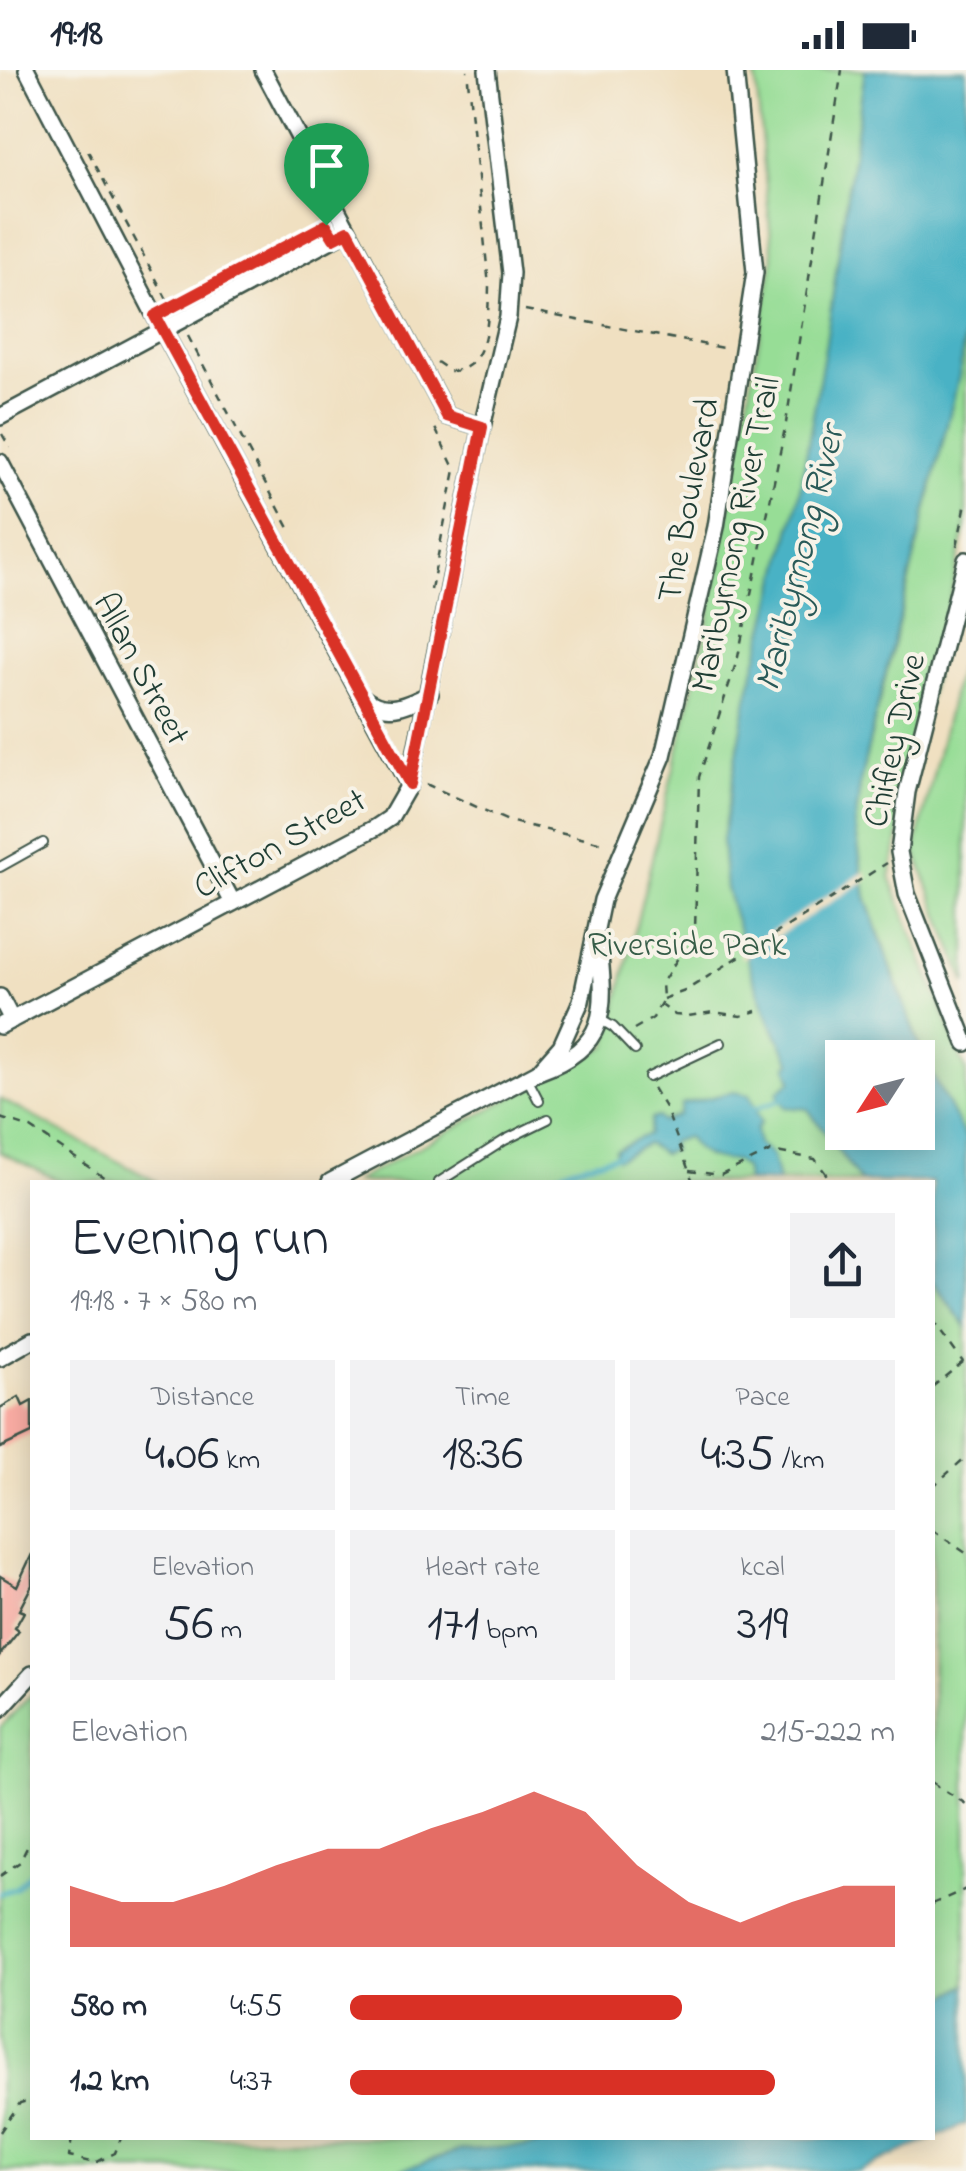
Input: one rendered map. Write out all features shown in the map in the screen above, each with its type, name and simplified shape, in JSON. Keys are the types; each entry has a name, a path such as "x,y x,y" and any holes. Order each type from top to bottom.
{"street":[{"path":"27,70 359,694 417,784"},
{"path":"263,70 447,416 482,427"},
{"name":"Clifton Street","path":"6,1023 376,828 390,818 417,784 430,694 482,427 508,318 511,273 487,70"},
{"name":"The Boulevard","path":"532,1075 554,1056 570,1027 589,973 602,900 663,756 716,528 755,272 735,70"},
{"path":"1,425 180,320 348,231"},
{"name":"Allan Street","path":"6,457 233,902"},
{"name":"Chifley Drive","path":"966,560 907,792 899,852 908,894 966,1043"},
{"path":"359,694 381,708 397,708 430,694"},
{"name":"The Boulevard","path":"597,927 603,990 601,1020"},
{"path":"0,997 6,1023"},
{"path":"352,1178 532,1075 557,1065 583,1048 601,1020"},
{"path":"0,1358 30,1341"},
{"path":"0,1709 30,1676"}],"lane":[{"path":"0,867 42,843"},
{"path":"601,1020 635,1050"},
{"path":"648,1077 721,1043"},
{"path":"532,1075 539,1100"},
{"path":"442,1180 505,1140 548,1119"}],"path":[{"path":"432,356 450,371 475,363 488,320 490,286 467,70"},
{"name":"Maribyrnong River Trail","path":"662,1002 662,983 695,931 699,777 738,657 782,443 842,70"},
{"path":"81,138 290,529"},
{"path":"518,309 728,349"},
{"path":"1,425 6,457"},
{"path":"429,604 455,470 436,428"},
{"path":"417,784 508,820 614,845"},
{"path":"757,1011 675,1015 662,1002 888,862"},
{"path":"728,1015 734,1007"},
{"path":"648,1077 666,1109 692,1180"},
{"path":"0,1118 41,1134 108,1180"},
{"path":"688,1170 721,1175 771,1151 815,1159 831,1180"},
{"path":"935,1324 966,1367"},
{"path":"935,1384 962,1362"},
{"path":"935,1484 966,1457"},
{"path":"935,1532 966,1553"},
{"path":"935,1784 966,1804"},
{"path":"0,1876 20,1862 30,1841"},
{"path":"935,1903 966,1889"},
{"path":"0,2132 20,2103 30,2100"},
{"path":"72,2140 70,2157 95,2164 115,2153 119,2140"}],"green space":[{"name":"Riverside Park","path":"755,70 865,70 826,343 799,496 747,699 722,840 726,888 770,1021 785,1045 808,1109 825,1132 825,1150 838,1150 860,1180 358,1180 607,1046 707,630 773,260"},
{"path":"966,323 966,525 890,877 966,1071 966,1139 935,1080 935,1040 917,1040 866,897 855,825 861,777 959,376"},
{"path":"966,637 966,984 915,851"},
{"path":"0,1099 153,1180 58,1180 0,1152"},
{"path":"935,1285 966,1327 966,1985 935,2003"},
{"path":"30,1696 30,2140 562,2140 426,2162 396,2171 0,2171 0,1728"}],"water":[{"name":"Maribyrnong River","path":"865,70 966,70 966,323 959,376 876,712 855,825 866,897 917,1040 825,1040 825,1132 808,1109 785,1107 777,1092 792,1081 787,1066 791,1062 770,1022 726,888 722,840 747,699 799,496 826,343"},
{"path":"935,1080 966,1139 966,1327 935,1284 935,1180 860,1180 838,1150 935,1150"},
{"path":"733,1092 749,1095 761,1122 756,1129 758,1144 772,1156 778,1180 747,1180 744,1168 735,1161 707,1156 687,1137 671,1142 672,1150 663,1154 647,1144 617,1159 615,1150 648,1134 651,1119 658,1117 662,1122 679,1115 682,1104"},
{"path":"966,1985 966,2124 935,2137 935,2003"},
{"path":"563,2140 929,2140 858,2171 396,2171 461,2150"}],"pier":[{"path":"866,871 868,879 742,959 740,951"}],"building":[{"path":"19,1397 23,1406 30,1402 30,1434 0,1448 0,1408"},
{"path":"30,1558 30,1589 19,1610 24,1612 15,1628 19,1631 0,1655 0,1576 17,1586"}],"waterway":[{"path":"751,1110 783,1099"},
{"path":"546,1180 571,1168 619,1155"},
{"path":"0,1893 16,1888 30,1874"}],"route":[{"path":"326,225 334,238 348,231 447,416 482,427 410,784 155,316 326,225"}]}
